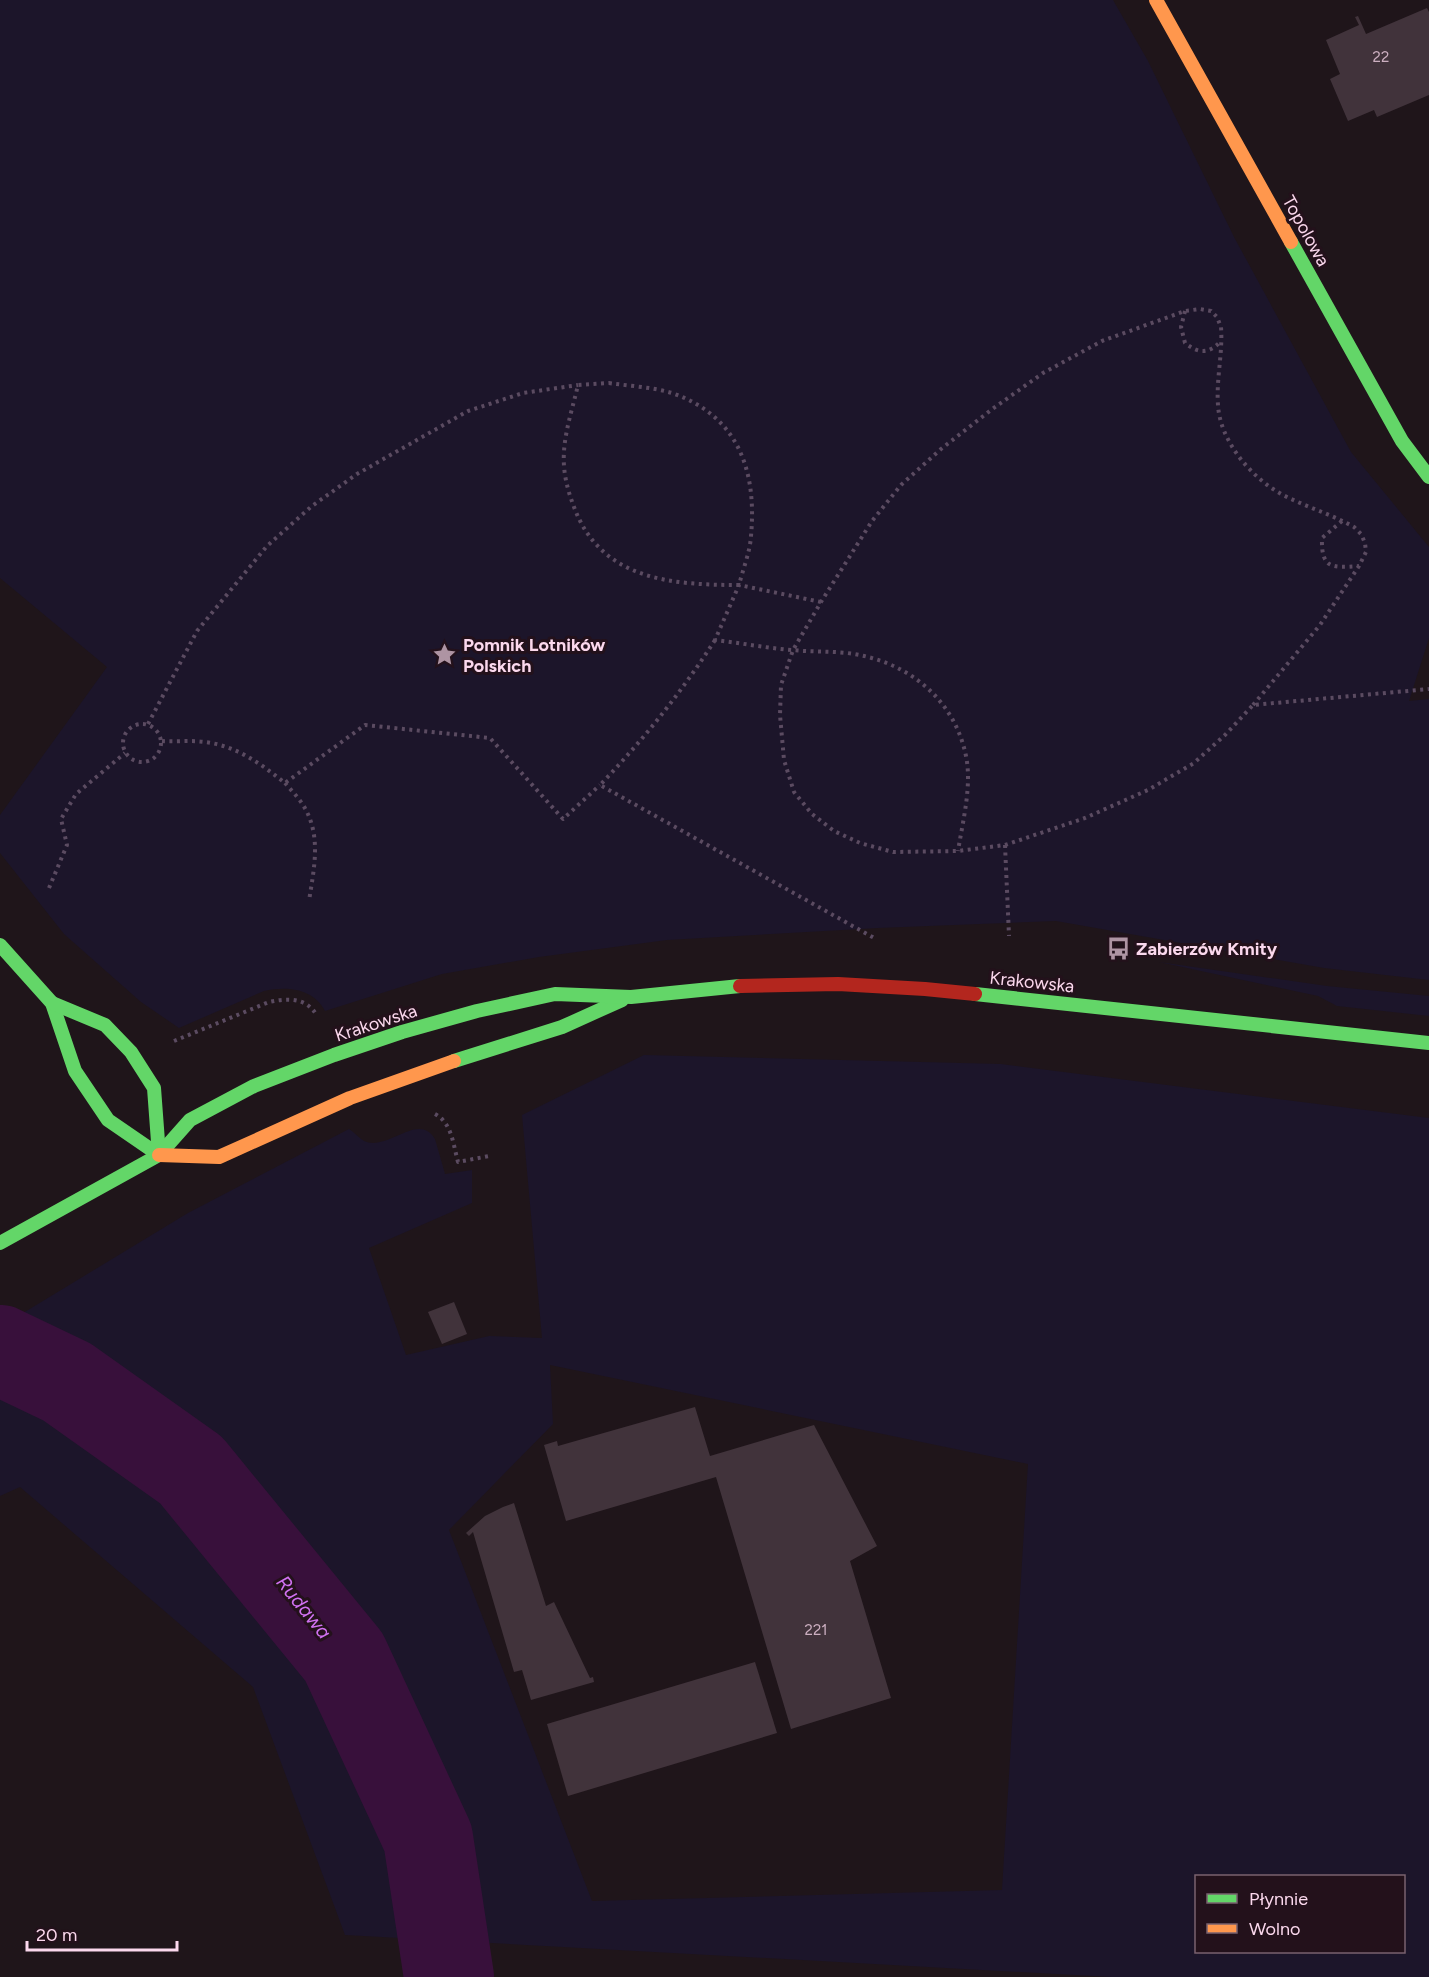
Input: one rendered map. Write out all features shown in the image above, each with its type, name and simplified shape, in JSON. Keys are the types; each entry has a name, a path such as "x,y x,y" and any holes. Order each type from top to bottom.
{"main road":[{"name":"Topolowa","path":"1156,0 1402,441 1429,477"},
{"path":"0,945 52,1003 75,1071 108,1120 159,1155"},
{"name":"Krakowska","path":"3,1242 159,1155 190,1120 254,1086 392,1035 477,1011 555,994 630,997 736,986 838,984 947,991 1429,1043"},
{"name":"Krakowska","path":"159,1155 219,1157 350,1098 481,1051 562,1027 630,997"},
{"path":"52,1003 105,1025 131,1052 154,1088 159,1155"}],"path":[{"path":"1200,309 1211,311 1217,317 1221,327 1222,341 1218,404 1224,432 1234,449 1254,472 1282,494 1354,527 1361,534 1366,552 1320,625 1254,705 1194,763 1171,777 1084,818 1005,845 958,851 893,852 861,843 834,831 812,814 794,792 784,760 780,715 781,685 793,650 821,602 872,521 901,485 941,449 991,410 1043,373 1102,341 1185,311 1200,309"},
{"path":"1185,311 1181,327 1185,343 1200,352 1208,352 1222,341"},
{"path":"148,724 197,631 267,546 312,506 357,474 468,411 523,393 609,383 670,393 694,403 713,415 728,430 738,446 749,473 751,501 751,537 739,585 715,640 664,713 600,785 563,819 490,738 365,725 285,783"},
{"path":"578,385 565,444 564,467 579,519 590,539 606,554 622,566 658,580 695,585 739,585 821,602"},
{"path":"1343,521 1322,538 1322,553 1326,561 1336,567 1359,566"},
{"path":"715,640 793,650 848,653 886,662 914,677 935,694 954,722 966,756 967,791 958,851"},
{"path":"1254,705 1429,689"},
{"path":"134,724 148,724 154,726 161,735 159,752 146,762 135,761 125,753 122,747 124,734 134,724"},
{"path":"162,741 205,742 236,750 263,765 285,783 303,805 313,827 316,849 309,901"},
{"path":"49,888 67,845 61,819 76,794 125,753"},
{"path":"600,785 876,939"},
{"path":"1005,845 1009,936"},
{"path":"180,1039 281,999 300,1000 313,1009 322,1025"},
{"path":"433,1113 442,1118 449,1127 458,1162 489,1156"}],"shaded area":[{"path":"0,0 1113,0 1148,61 1234,237 1351,452 1429,547 1429,638 1409,701 1429,699 1429,980 1324,968 1056,921 667,940 539,957 442,974 325,1011 314,997 299,990 264,991 179,1028 141,1002 64,934 0,853 0,815 107,667 0,578"},
{"path":"1159,962 1327,986 1429,996 1429,1016 1337,1006 1318,996"},
{"path":"644,1055 1001,1064 1429,1118 1429,1977 1111,1977 345,1935 253,1687 20,1487 0,1496 0,1327 188,1213 349,1129 364,1141 373,1143 420,1129 428,1131 435,1139 445,1174 472,1170 472,1203 369,1248 406,1355 489,1336 542,1338 522,1115","holes":["550,1365 1028,1464 1002,1890 592,1901 449,1530 553,1424"]}],"building":[{"path":"1427,8 1429,12 1429,95 1377,117 1374,110 1348,121 1330,79 1340,74 1326,40 1359,25 1355,17 1358,16 1366,34"},
{"path":"454,1302 467,1334 442,1344 428,1312"},
{"path":"695,1407 710,1456 814,1425 877,1546 850,1561 891,1698 791,1729 716,1477 566,1521 544,1445 557,1441 558,1446"},
{"path":"514,1503 546,1606 554,1602 594,1682 531,1700 522,1670 514,1672 473,1532 469,1536 466,1533 485,1516"},
{"path":"755,1662 777,1733 568,1796 547,1724"}],"waterway":[{"name":"Rudawa","path":"0,1350 67,1382 191,1470 344,1657 428,1838 449,1977"}],"traffic: fast":[{"path":"1291,242 1402,441 1429,477"},
{"path":"0,945 52,1003 75,1071 108,1120 159,1155"},
{"path":"0,1243 159,1155 190,1120 254,1086 334,1055 402,1032 477,1011 555,994 631,997 740,986"},
{"path":"975,994 1429,1043"},
{"path":"454,1061 562,1027 622,1000"},
{"path":"52,1003 105,1025 131,1052 154,1088 159,1155"}],"traffic: slow":[{"path":"1156,0 1291,242"},
{"path":"159,1155 219,1157 350,1098 454,1061"}],"traffic: jam":[{"path":"740,986 838,984 975,994"}],"place":[{"name":"Pomnik Lotników Polskich","path":"445,655"},
{"name":"Zabierzów Kmity","path":"1118,949"}]}
